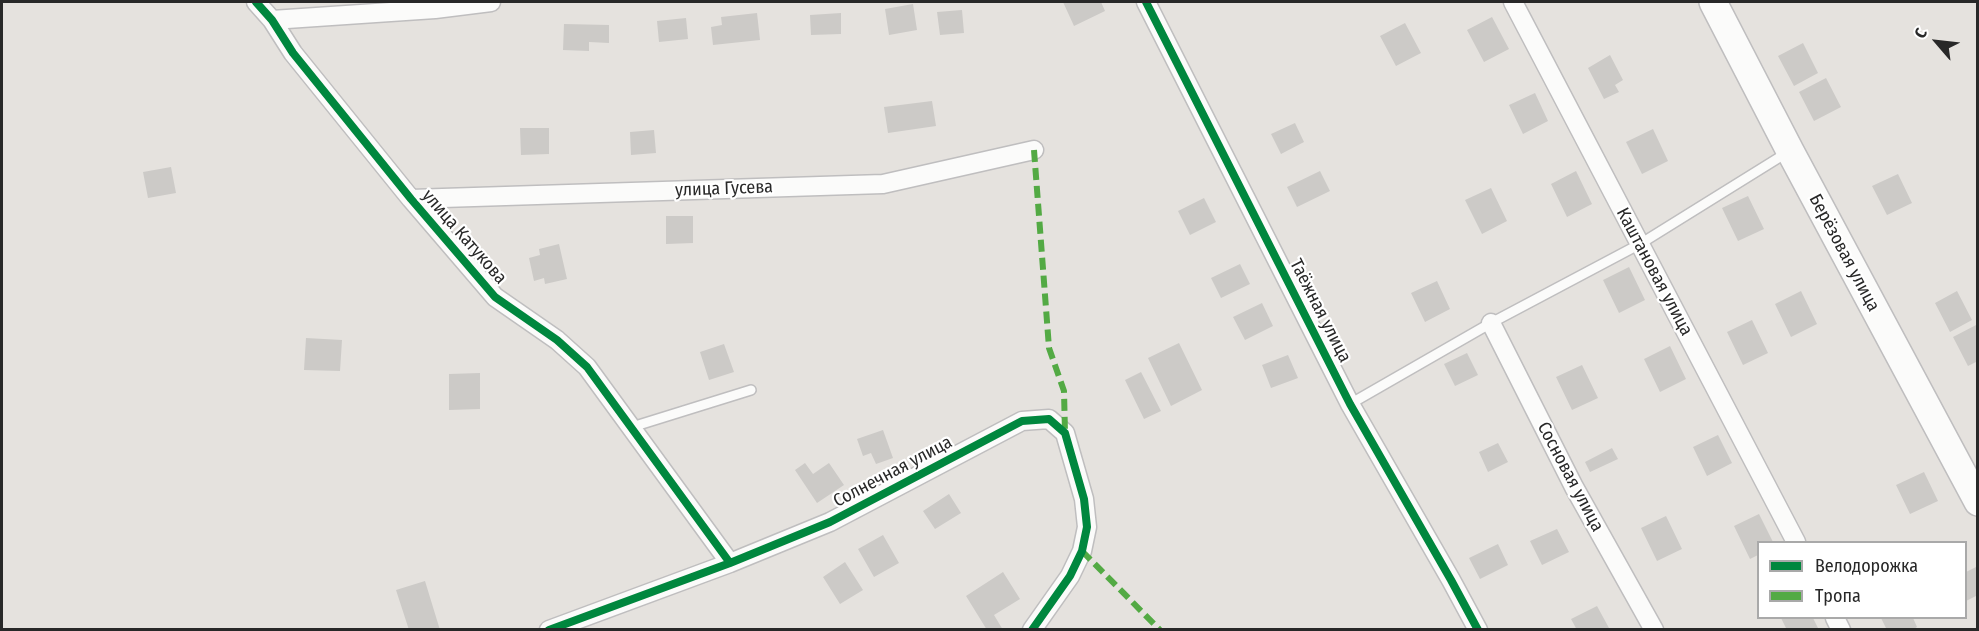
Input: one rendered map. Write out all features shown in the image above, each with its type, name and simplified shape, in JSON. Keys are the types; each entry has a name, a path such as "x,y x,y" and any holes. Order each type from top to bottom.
{"main road":[{"name":"Берёзовая улица","path":"1713,2 1977,502"}],"street":[{"name":"улица Катукова","path":"256,2 272,20 293,53 411,199 495,297 557,340 586,367 730,563"},
{"path":"272,20 435,9 491,2"},
{"name":"Таёжная улица","path":"1146,2 1350,404 1478,630"},
{"name":"Каштановая улица","path":"1513,2 1795,541"},
{"name":"улица Гусева","path":"411,199 883,184 1034,150"},
{"name":"Сосновая улица","path":"1491,323 1574,487 1654,630"},
{"name":"Солнечная улица","path":"549,630 730,563 830,522 1022,421 1049,419 1065,433 1084,499 1087,527 1082,551 1071,576 1032,630"}],"lane":[{"path":"1350,404 1491,323 1640,244 1790,151"},
{"path":"632,427 750,390"}],"building":[{"path":"1063,2 1101,2 1105,11 1074,26"},
{"path":"913,4 917,30 889,35 885,9"},
{"path":"962,10 964,33 940,35 937,12"},
{"path":"757,13 760,40 713,45 711,27 722,25 721,17"},
{"path":"841,13 841,34 811,35 810,15"},
{"path":"1492,17 1509,49 1484,62 1467,30"},
{"path":"686,18 688,39 659,42 657,21"},
{"path":"1405,23 1421,53 1396,66 1380,36"},
{"path":"564,24 609,25 609,43 589,42 589,51 563,50"},
{"path":"1803,43 1818,73 1794,86 1778,56"},
{"path":"1610,55 1623,80 1615,85 1619,92 1604,99 1588,68"},
{"path":"1826,78 1841,107 1814,121 1799,92"},
{"path":"1535,93 1548,121 1523,134 1509,105"},
{"path":"932,101 936,126 888,133 884,107"},
{"path":"1295,123 1304,142 1281,154 1271,134"},
{"path":"520,128 549,128 549,154 521,155"},
{"path":"1653,129 1668,161 1642,174 1626,142"},
{"path":"654,130 656,153 631,155 630,132"},
{"path":"171,167 176,193 148,198 143,172"},
{"path":"1320,171 1330,191 1297,207 1287,187"},
{"path":"1576,171 1592,204 1567,217 1551,184"},
{"path":"1898,174 1912,203 1887,215 1872,186"},
{"path":"1491,188 1507,221 1482,234 1465,200"},
{"path":"1748,196 1764,229 1738,241 1722,208"},
{"path":"1204,198 1216,222 1190,235 1178,211"},
{"path":"666,216 693,216 693,243 666,244"},
{"path":"559,244 567,279 545,284 544,278 534,281 529,258 540,255 539,249"},
{"path":"1240,264 1250,284 1221,298 1211,278"},
{"path":"1629,267 1645,300 1619,313 1603,280"},
{"path":"1437,281 1450,309 1425,322 1411,293"},
{"path":"1801,291 1817,324 1791,337 1775,304"},
{"path":"1957,291 1972,320 1950,332 1935,303"},
{"path":"1262,303 1273,326 1245,340 1233,317"},
{"path":"1752,320 1768,353 1743,365 1727,332"},
{"path":"1978,324 1978,361 1968,366 1953,337"},
{"path":"306,338 342,340 340,371 304,370"},
{"path":"1179,343 1202,390 1171,406 1148,358"},
{"path":"724,344 734,372 709,380 700,352"},
{"path":"1670,346 1686,379 1660,392 1644,359"},
{"path":"1467,353 1478,375 1455,386 1444,364"},
{"path":"1288,355 1298,378 1271,388 1262,365"},
{"path":"1582,365 1598,398 1572,410 1556,377"},
{"path":"1141,372 1161,411 1144,419 1125,380"},
{"path":"480,373 480,409 449,410 449,374"},
{"path":"883,430 893,458 876,464 871,453 863,456 857,439"},
{"path":"1718,435 1732,463 1707,476 1693,447"},
{"path":"1498,443 1508,462 1488,472 1479,452"},
{"path":"1612,448 1618,459 1590,472 1585,462"},
{"path":"805,463 813,474 829,463 844,485 817,503 795,470"},
{"path":"1924,472 1938,501 1910,514 1896,485"},
{"path":"949,494 961,513 935,529 923,511"},
{"path":"1759,514 1772,541 1757,541 1757,556 1750,559 1734,526"},
{"path":"1666,516 1682,549 1657,561 1641,528"},
{"path":"1557,529 1569,552 1542,565 1530,541"},
{"path":"883,535 899,563 874,577 858,549"},
{"path":"1498,544 1508,565 1480,579 1469,558"},
{"path":"845,562 863,590 840,604 823,577"},
{"path":"1978,566 1978,595 1967,600 1967,572"},
{"path":"1003,572 1020,599 994,615 1003,630 987,630 966,596"},
{"path":"425,581 440,630 409,630 396,590"},
{"path":"1597,606 1609,628 1577,630 1571,619"},
{"path":"1782,619 1814,619 1819,630 1787,630"},
{"path":"1882,619 1913,619 1917,627 1912,630 1887,630"}],"marked path":[{"path":"1034,150 1049,348 1064,391 1065,433"},
{"path":"1082,551 1160,630"}],"cycle path":[{"path":"256,2 272,20 293,53 411,199 495,297 557,340 587,367 730,563"},
{"path":"1146,2 1350,404 1478,630"},
{"path":"549,630 730,563 830,522 1022,421 1049,419 1065,433 1084,499 1087,527 1082,551 1070,576 1032,630"}]}
